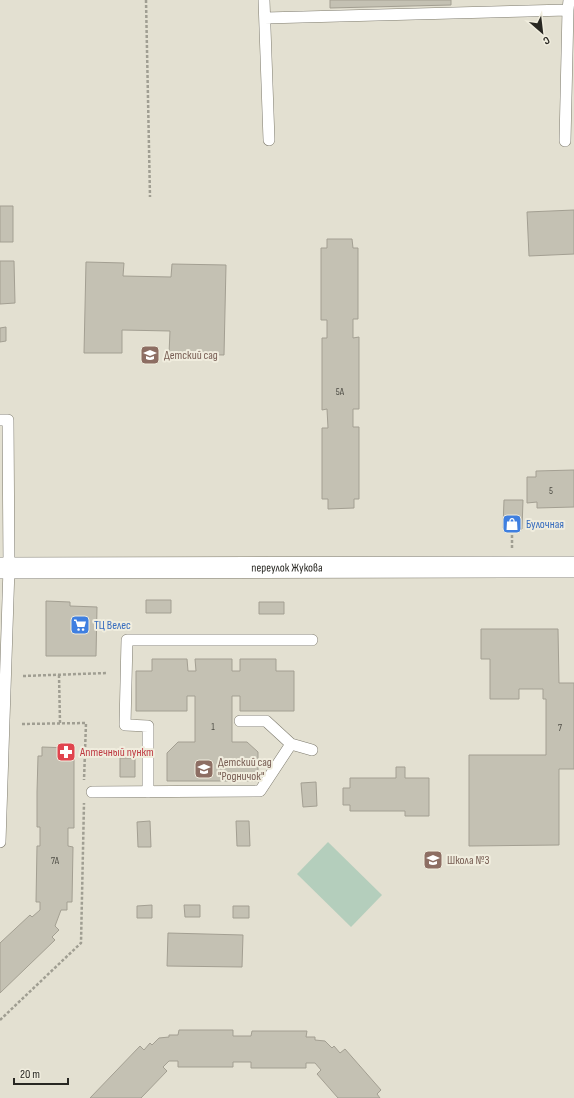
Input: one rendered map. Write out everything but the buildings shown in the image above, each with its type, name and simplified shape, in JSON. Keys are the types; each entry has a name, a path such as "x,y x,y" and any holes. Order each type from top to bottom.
{"street":[{"name":"переулок Жукова","path":"5,568 574,567"}],"lane":[{"path":"264,0 269,140"},
{"path":"265,18 568,5 564,141"},
{"path":"0,420 8,420 4,506 5,568 0,842"},
{"path":"148,792 148,726 125,725 126,640 312,640"},
{"path":"240,721 266,721 291,744 312,750"},
{"path":"88,789 148,792 260,791 291,744"}],"path":[{"path":"146,0 150,197"},
{"path":"512,534 512,552"},
{"path":"23,676 107,674"},
{"path":"59,675 60,724"},
{"path":"22,724 86,723 88,789"},
{"path":"0,1020 81,942 84,802"}],"green space":[{"path":"328,842 382,895 351,927 297,874"}],"place":[{"name":"Детский сад","path":"150,355"},
{"name":"Булочная","path":"512,524"},
{"name":"ТЦ Велес","path":"80,625"},
{"name":"Аптечный пункт","path":"66,752"},
{"name":"Детский сад \"Родничок\"","path":"204,769"},
{"name":"Школа №3","path":"433,860"}]}
